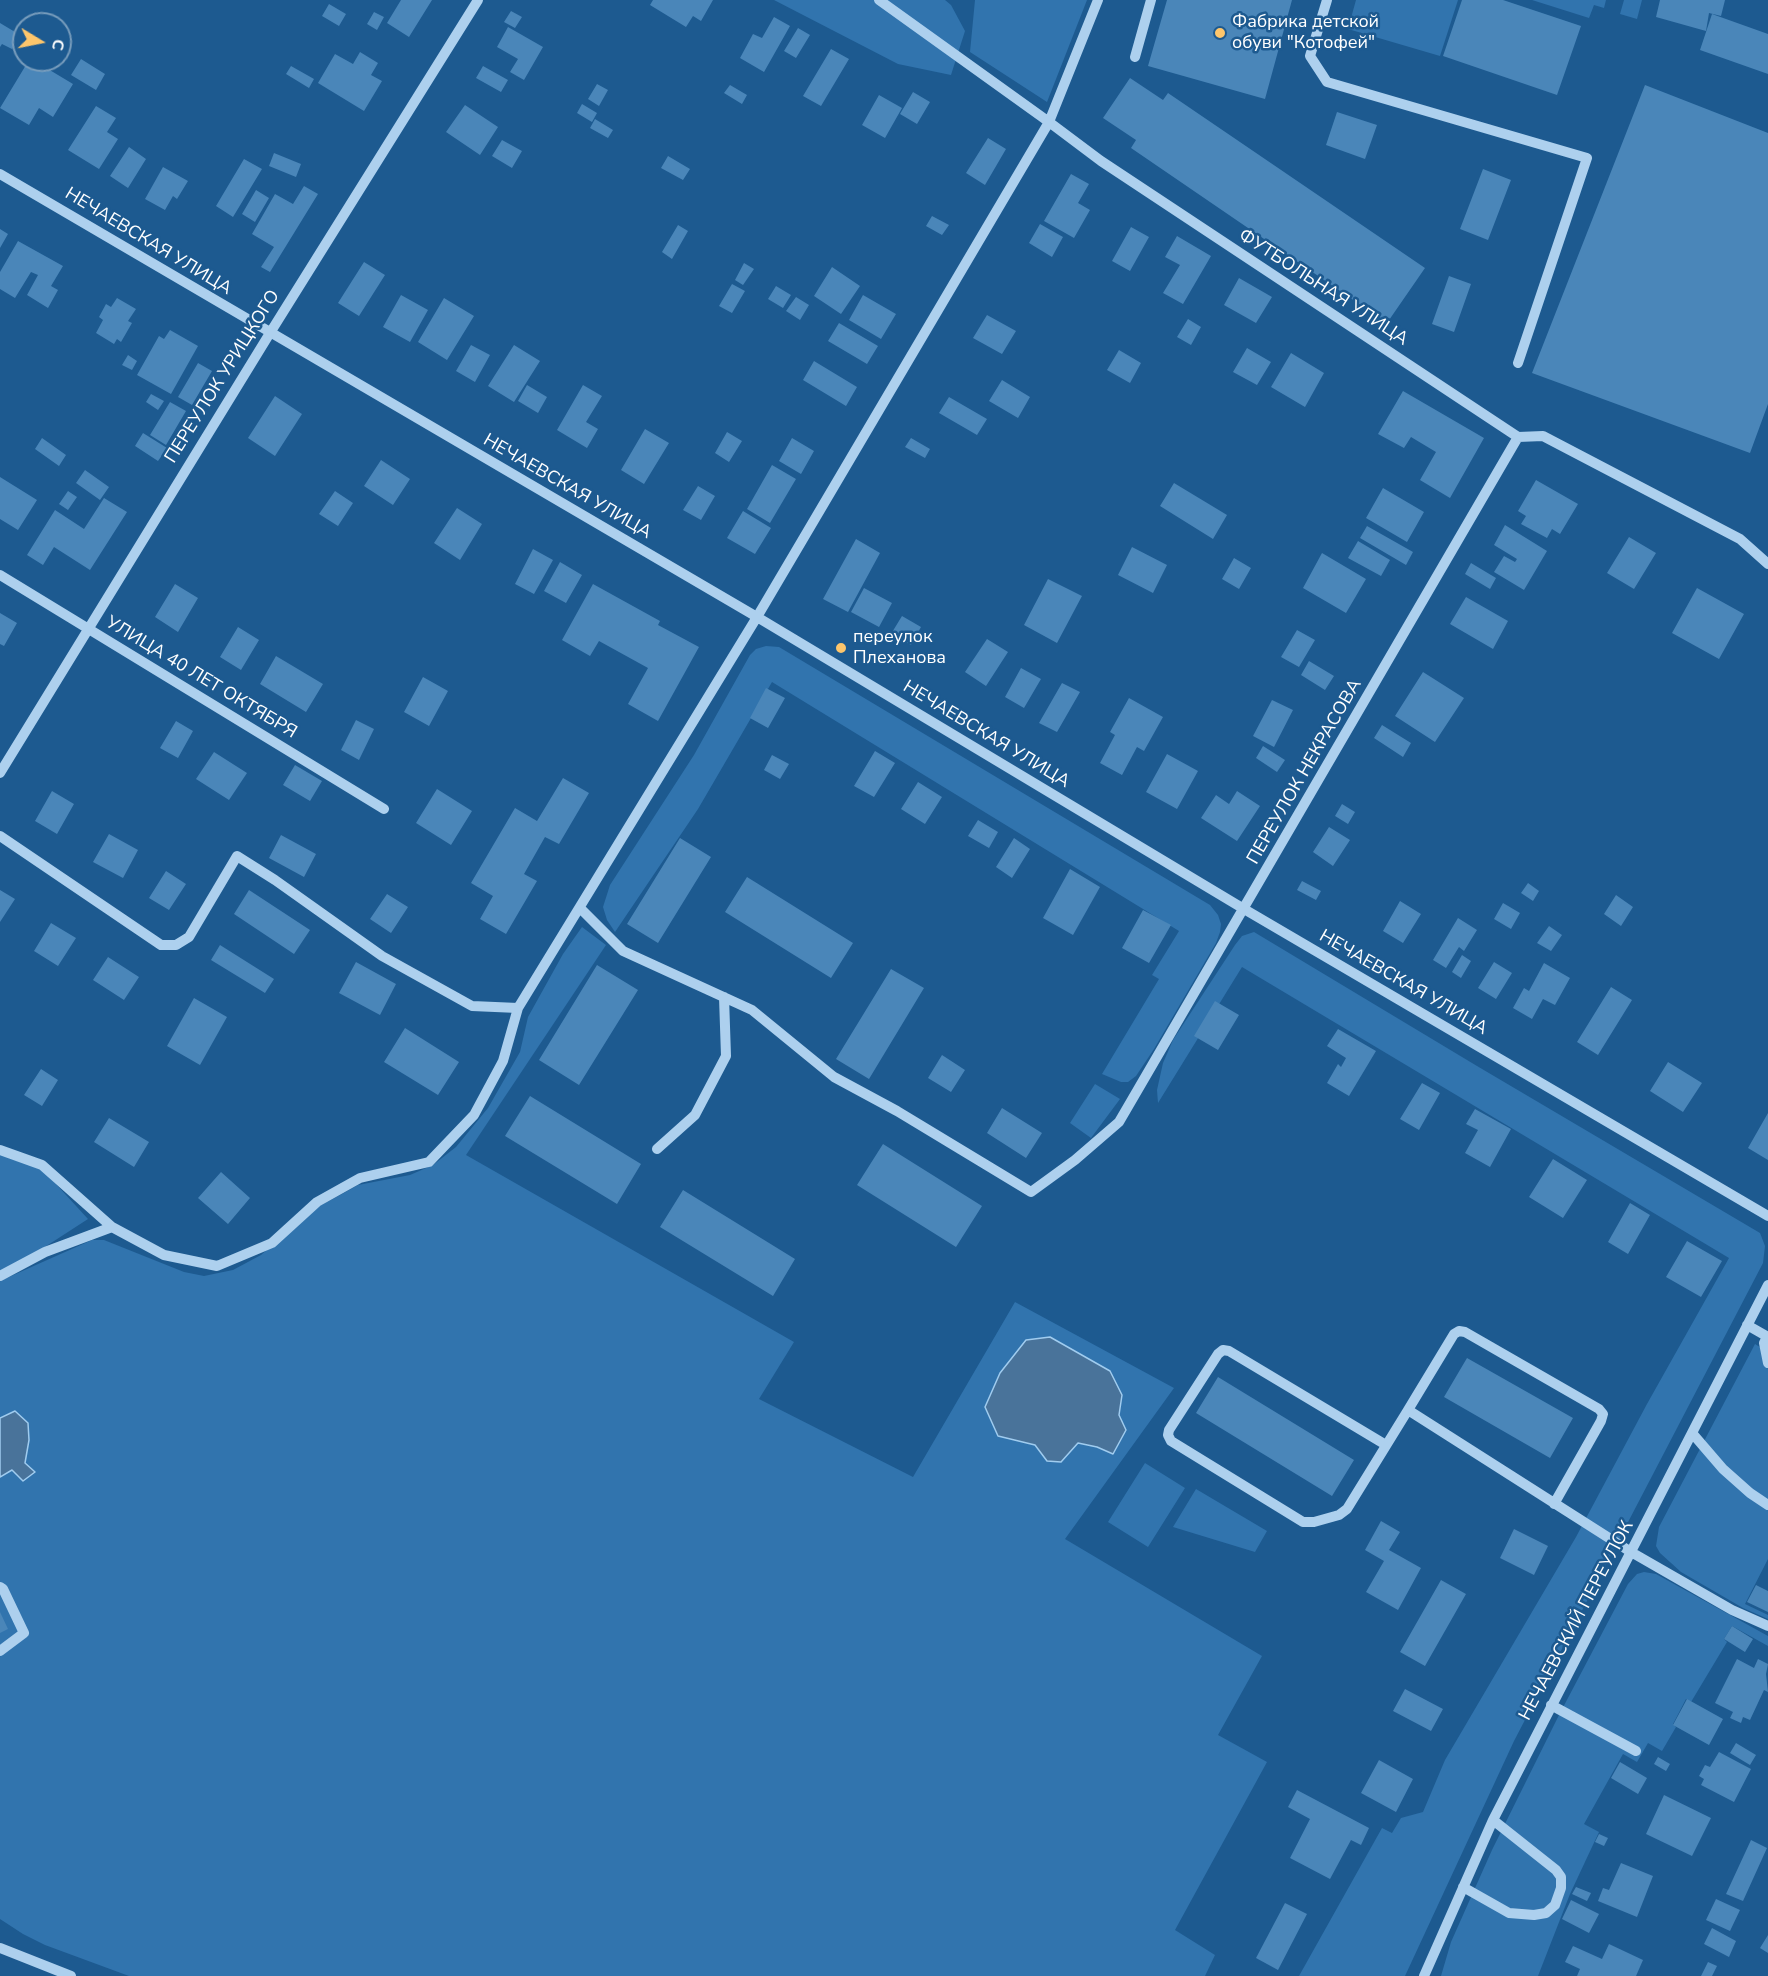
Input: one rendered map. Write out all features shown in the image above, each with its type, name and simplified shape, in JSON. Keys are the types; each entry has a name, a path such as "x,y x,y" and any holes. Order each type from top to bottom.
{"street":[{"name":"ПЕРЕУЛОК УРИЦКОГО","path":"0,773 478,0"},
{"name":"ФУТБОЛЬНАЯ УЛИЦА","path":"879,0 1101,161 1518,437"},
{"path":"0,1150 42,1165 112,1227 164,1255 217,1266 272,1243 317,1202 360,1178 429,1162 474,1115 503,1061 518,1008 757,617 1049,122 1098,0"},
{"path":"1135,57 1151,0"},
{"path":"1327,0 1310,56 1327,82 1587,159 1518,363"},
{"name":"НЕЧАЕВСКАЯ УЛИЦА","path":"0,174 757,617 1244,909 1768,1216"},
{"path":"1518,437 1544,436 1740,540 1768,564"},
{"name":"ПЕРЕУЛОК НЕКРАСОВА","path":"724,997 752,1010 834,1077 1031,1192 1076,1160 1119,1122 1518,437"},
{"name":"УЛИЦА 40 ЛЕТ ОКТЯБРЯ","path":"0,575 384,809"},
{"path":"0,836 161,945 176,945 189,938 237,856 275,880 382,956 472,1006 518,1008"},
{"path":"580,908 623,951 724,997 726,1056 695,1115 657,1149"},
{"path":"0,1276 45,1252 112,1227"},
{"name":"НЕЧАЕВСКИЙ ПЕРЕУЛОК","path":"1424,1976 1493,1820 1768,1285"},
{"path":"1747,1325 1768,1337 1764,1343 1768,1363"},
{"path":"1386,1446 1229,1351 1223,1350 1218,1354 1168,1435 1171,1441 1303,1522 1308,1523 1343,1513 1386,1446 1454,1334 1459,1331 1465,1332 1599,1409 1603,1414 1554,1504"},
{"path":"1408,1410 1631,1552 1732,1610 1768,1626"},
{"path":"1692,1433 1723,1469 1750,1493 1768,1505"},
{"path":"0,1587 24,1633 0,1651"},
{"path":"1551,1706 1636,1751"},
{"path":"1463,1887 1509,1913 1534,1916 1546,1913 1555,1905 1561,1888 1561,1877 1556,1870 1493,1820"},
{"path":"0,1948 71,1976"}],"shaded area":[{"path":"774,0 945,0 951,5 965,31 951,75 898,64"},
{"path":"975,0 1087,0 1047,102 970,52"},
{"path":"1356,0 1458,0 1440,56 1348,29"},
{"path":"1532,0 1606,0 1604,8 1594,5 1589,18"},
{"path":"1624,0 1642,0 1637,19 1620,14"},
{"path":"766,646 779,647 1210,905 1218,915 1221,924 1216,943 1136,1076 1128,1082 1121,1082 1102,1074 1159,979 1152,975 1179,931 772,682 698,809 615,932 607,920 603,907 610,885 694,755 750,655 756,649"},
{"path":"582,927 606,945 466,1155 794,1342 759,1399 913,1477 1015,1302 1174,1388 1065,1539 1262,1656 1218,1735 1267,1762 1175,1930 1215,1955 1205,1976 129,1976 45,1945 0,1919 0,1281 92,1240 104,1240 184,1272 204,1276 233,1270 261,1255 314,1209 358,1185 410,1175 433,1165 456,1147 488,1108 520,1052 528,1017 563,954","holes":["1122,1395 1113,1454 1078,1442 1061,1462 1048,1461 1035,1445"]},
{"path":"1254,932 1760,1233 1765,1246 1763,1263 1514,1741 1405,1976 1299,1976 1382,1828 1392,1833 1401,1818 1423,1812 1445,1760 1576,1537 1729,1258 1242,967 1158,1103 1157,1090 1163,1063 1173,1040 1235,945 1242,936"},
{"path":"1095,1084 1120,1099 1091,1138 1070,1123"},
{"path":"0,1152 44,1171 88,1219 17,1265 0,1271"},
{"path":"1050,1337 1110,1371 1122,1395 1119,1415 1126,1430 1113,1454 1097,1447 1078,1443 1061,1462 1047,1461 1035,1445 998,1436 985,1407 1000,1373 1026,1340"},
{"path":"1755,1344 1768,1352 1768,1559 1745,1604 1768,1615 1768,1619 1743,1608 1681,1572 1660,1553 1656,1546 1659,1527"},
{"path":"15,1411 28,1423 29,1440 25,1463 35,1472 23,1481 12,1470 0,1477 0,1418"},
{"path":"1145,1463 1185,1488 1148,1547 1108,1522"},
{"path":"1196,1489 1267,1531 1255,1552 1173,1527"},
{"path":"1644,1572 1656,1574 1768,1636 1768,1646 1732,1626 1724,1639 1727,1642 1691,1702 1686,1699 1673,1724 1676,1727 1662,1751 1648,1743 1637,1762 1623,1754 1584,1824 1599,1832 1570,1894 1538,1976 1441,1976 1451,1942 1492,1850 1559,1715 1628,1584 1637,1574"}],"building":[{"path":"401,0 432,0 409,37 387,23"},
{"path":"653,0 713,0 701,21 693,16 686,27 650,5"},
{"name":"Фабрика детской обуви \"Котофей\"","path":"1167,0 1292,0 1265,99 1148,66"},
{"path":"1462,0 1503,0 1581,26 1557,95 1443,56"},
{"path":"1660,0 1725,0 1721,16 1709,13 1706,31 1656,17"},
{"path":"329,4 346,14 339,26 322,16"},
{"path":"511,11 522,17 515,28 504,22"},
{"path":"374,12 384,17 377,30 367,24"},
{"path":"1712,14 1768,34 1768,74 1700,50"},
{"path":"774,17 790,26 764,72 740,58 753,34 762,38"},
{"path":"0,23 12,30 12,49 2,44 0,47"},
{"path":"508,27 543,47 524,80 510,72 518,59 497,47"},
{"path":"798,28 810,35 796,58 784,51"},
{"path":"831,49 849,59 821,106 803,96"},
{"path":"360,52 378,63 371,75 382,81 364,111 318,83 335,54 353,64"},
{"path":"81,59 105,74 96,90 71,75"},
{"path":"291,66 314,79 309,88 286,74"},
{"path":"483,66 508,80 501,92 476,78"},
{"path":"22,72 53,72 73,84 53,117 39,108 29,125 0,108"},
{"path":"1130,78 1163,100 1168,93 1425,268 1387,323 1131,148 1136,140 1103,118"},
{"path":"597,84 608,90 599,106 588,99"},
{"path":"730,85 747,95 742,104 724,93"},
{"path":"1645,85 1768,133 1768,404 1750,453 1532,373"},
{"path":"913,92 930,102 917,124 900,114"},
{"path":"879,95 902,108 885,138 862,125"},
{"path":"582,104 597,113 592,122 577,113"},
{"path":"465,105 498,127 480,155 446,132"},
{"path":"96,106 116,118 107,132 118,139 99,169 68,150"},
{"path":"1337,112 1377,125 1365,159 1326,145"},
{"path":"595,119 613,130 608,138 590,128"},
{"path":"988,138 1006,149 985,185 966,173"},
{"path":"502,140 522,151 512,168 492,156"},
{"path":"129,147 146,159 128,188 110,176"},
{"path":"274,153 301,164 296,177 269,166"},
{"path":"668,156 690,169 683,180 661,168"},
{"path":"244,159 262,169 233,217 216,206"},
{"path":"163,167 188,181 177,199 173,196 165,210 145,199"},
{"path":"1483,169 1511,180 1488,240 1460,229"},
{"path":"1071,174 1089,184 1078,203 1090,210 1074,238 1044,221"},
{"path":"304,186 318,194 270,272 261,267 274,247 252,234 275,194 293,204"},
{"path":"256,190 269,198 255,222 242,214"},
{"path":"932,216 949,225 942,235 926,226"},
{"path":"1040,224 1063,237 1052,257 1029,243"},
{"path":"678,225 688,231 672,259 662,252"},
{"path":"1131,227 1149,237 1130,271 1112,261"},
{"path":"0,229 8,234 0,248"},
{"path":"1177,236 1211,256 1183,304 1163,293 1180,265 1165,257"},
{"path":"18,241 63,266 51,286 58,290 48,308 27,295 38,275 31,272 15,298 0,289 0,272"},
{"path":"364,262 385,275 359,316 338,303"},
{"path":"744,263 754,269 743,285 735,280"},
{"path":"832,267 860,286 841,314 814,296"},
{"path":"1449,276 1471,284 1454,332 1432,324"},
{"path":"1239,278 1272,297 1256,323 1224,305"},
{"path":"732,284 745,291 732,313 719,306"},
{"path":"776,286 791,295 783,308 768,299"},
{"path":"401,295 428,310 410,342 383,327"},
{"path":"863,295 896,314 881,339 849,320"},
{"path":"796,297 809,305 800,320 786,311"},
{"path":"117,298 136,309 128,321 132,323 121,342 117,339 114,344 96,333 103,320 99,317 106,304 111,307"},
{"path":"444,298 474,316 447,360 418,342"},
{"path":"987,315 1016,331 1002,354 973,338"},
{"path":"1188,319 1201,327 1191,345 1177,337"},
{"path":"839,323 878,346 867,364 828,341"},
{"path":"170,330 198,346 171,394 137,375 159,336 164,339"},
{"path":"471,345 490,355 475,382 456,371"},
{"path":"514,345 540,361 514,402 488,386"},
{"path":"1247,348 1271,362 1257,385 1233,372"},
{"path":"1119,350 1141,363 1130,383 1107,370"},
{"path":"1291,353 1324,373 1305,407 1271,387"},
{"path":"128,355 137,361 132,370 122,365"},
{"path":"814,361 857,387 846,406 803,380"},
{"path":"198,363 212,371 192,405 178,397"},
{"path":"1002,380 1030,397 1018,418 989,401"},
{"path":"527,385 547,397 538,413 518,401"},
{"path":"583,385 602,396 586,422 598,429 587,448 557,430"},
{"path":"1403,391 1484,438 1450,498 1420,480 1436,452 1411,437 1404,448 1378,434"},
{"path":"151,394 164,401 158,410 146,402"},
{"path":"275,396 302,414 275,456 248,438"},
{"path":"949,397 987,419 977,435 939,413"},
{"path":"170,402 186,411 166,445 150,435"},
{"path":"645,429 669,443 644,484 621,470"},
{"path":"727,432 742,441 729,462 715,453"},
{"path":"143,433 167,448 158,461 135,446"},
{"path":"42,438 66,455 59,466 35,449"},
{"path":"792,438 814,451 801,474 779,461"},
{"path":"911,438 930,449 925,458 905,447"},
{"path":"381,460 410,479 393,505 364,486"},
{"path":"772,465 796,479 770,523 747,509"},
{"path":"85,470 109,487 100,500 76,483"},
{"path":"0,477 37,500 18,530 0,519"},
{"path":"1536,480 1578,504 1560,534 1552,529 1547,538 1521,524 1526,516 1518,511"},
{"path":"1174,483 1227,515 1213,539 1160,506"},
{"path":"698,486 715,496 701,520 683,510"},
{"path":"1383,488 1424,512 1407,542 1366,518"},
{"path":"68,491 77,497 68,510 59,504"},
{"path":"335,491 353,503 338,526 319,514"},
{"path":"104,498 127,512 90,570 54,547 43,565 27,555 55,510 84,529"},
{"path":"457,508 482,524 460,560 434,543"},
{"path":"743,511 771,528 755,554 727,538"},
{"path":"1505,525 1547,551 1524,590 1494,572 1504,556 1515,562 1517,559 1494,545"},
{"path":"1367,526 1413,552 1406,565 1360,538"},
{"path":"1629,537 1656,553 1634,589 1607,573"},
{"path":"856,539 880,553 848,612 823,599"},
{"path":"1358,541 1390,560 1381,576 1348,558"},
{"path":"1132,547 1167,565 1153,593 1118,575"},
{"path":"533,549 553,560 534,594 515,584"},
{"path":"1322,553 1366,579 1346,613 1303,588"},
{"path":"1234,558 1251,568 1239,589 1222,579"},
{"path":"560,562 582,575 566,603 544,591"},
{"path":"1471,563 1496,578 1490,589 1465,574"},
{"path":"1048,579 1082,596 1057,643 1024,625"},
{"path":"175,584 198,598 178,632 155,617"},
{"path":"593,584 660,621 658,625 699,647 658,721 628,704 648,668 599,641 590,656 562,640"},
{"path":"864,588 892,603 879,627 851,612"},
{"path":"1697,588 1744,614 1719,659 1672,633"},
{"path":"1466,597 1508,621 1493,649 1450,624"},
{"path":"0,613 17,623 4,646 0,644"},
{"path":"902,616 921,627 911,645 891,634"},
{"path":"238,627 259,640 241,670 220,657"},
{"path":"1297,630 1315,640 1299,667 1281,657"},
{"path":"987,639 1008,652 986,686 965,672"},
{"path":"276,656 323,684 306,712 260,684"},
{"path":"1309,661 1334,676 1325,690 1301,675"},
{"path":"1021,668 1041,679 1024,708 1005,697"},
{"path":"1423,672 1464,698 1435,742 1395,716"},
{"path":"423,677 448,691 429,726 404,712"},
{"path":"1062,683 1080,692 1057,732 1039,723"},
{"path":"766,688 785,698 768,728 750,718"},
{"path":"1129,698 1163,717 1144,751 1137,747 1122,775 1100,763 1115,735 1110,732"},
{"path":"1272,700 1293,710 1274,747 1253,736"},
{"path":"356,720 374,729 359,760 341,750"},
{"path":"176,721 193,731 178,758 160,748"},
{"path":"1382,725 1411,743 1403,757 1374,738"},
{"path":"1263,746 1285,760 1277,772 1256,758"},
{"path":"875,751 895,763 874,797 854,786"},
{"path":"214,752 247,773 229,800 196,779"},
{"path":"1167,754 1198,771 1177,809 1146,792"},
{"path":"772,755 789,764 780,779 764,770"},
{"path":"295,765 322,781 310,801 283,785"},
{"path":"563,778 589,793 559,844 545,837 524,874 537,881 506,934 480,919 493,896 471,883 515,808 537,821"},
{"path":"918,782 942,797 925,824 901,809"},
{"path":"437,789 472,811 451,845 416,823"},
{"path":"52,791 74,804 57,834 35,821"},
{"path":"1237,791 1260,806 1237,841 1201,818 1216,795 1229,804"},
{"path":"1342,804 1355,812 1348,824 1335,816"},
{"path":"978,820 998,832 989,848 968,836"},
{"path":"1329,827 1350,840 1333,866 1313,852"},
{"path":"109,834 138,850 123,878 93,862"},
{"path":"281,835 316,854 304,877 269,858"},
{"path":"680,838 711,857 658,943 627,924"},
{"path":"1014,838 1030,849 1012,878 996,867"},
{"path":"1070,869 1100,887 1073,935 1043,918"},
{"path":"166,871 186,884 169,910 149,898"},
{"path":"747,877 853,943 831,978 725,912"},
{"path":"1302,881 1321,891 1316,900 1297,890"},
{"path":"1528,883 1539,891 1533,901 1521,893"},
{"path":"0,890 15,899 0,922"},
{"path":"249,890 310,930 294,954 234,914"},
{"path":"387,894 408,907 391,933 370,919"},
{"path":"1616,895 1633,907 1621,926 1604,914"},
{"path":"1400,901 1421,914 1403,943 1383,931"},
{"path":"1503,903 1520,913 1511,929 1494,919"},
{"path":"1143,910 1171,925 1149,963 1122,948"},
{"path":"1458,918 1477,930 1464,951 1459,947 1446,968 1433,960"},
{"path":"51,923 76,938 58,966 34,951"},
{"path":"1549,926 1562,935 1551,951 1537,943"},
{"path":"220,945 274,979 265,993 211,960"},
{"path":"1462,955 1471,961 1461,978 1452,972"},
{"path":"108,957 139,977 124,1000 93,980"},
{"path":"356,962 396,984 380,1015 339,993"},
{"path":"1494,962 1512,973 1496,999 1478,988"},
{"path":"1544,963 1570,978 1555,1005 1543,999 1532,1019 1513,1008 1524,988 1529,991"},
{"path":"597,965 638,990 579,1085 539,1060"},
{"path":"891,969 924,988 869,1079 836,1059"},
{"path":"1611,987 1632,1000 1598,1055 1577,1042"},
{"path":"194,998 227,1017 200,1065 167,1046"},
{"path":"1215,1001 1239,1015 1218,1050 1194,1036"},
{"path":"405,1028 459,1062 438,1095 384,1062"},
{"path":"1338,1029 1376,1051 1349,1096 1327,1083 1338,1064 1341,1067 1346,1058 1327,1046"},
{"path":"942,1055 965,1070 951,1092 928,1078"},
{"path":"1668,1062 1702,1083 1683,1112 1650,1091"},
{"path":"41,1069 58,1080 42,1106 24,1095"},
{"path":"1422,1083 1440,1093 1419,1130 1400,1119"},
{"path":"530,1096 641,1164 617,1204 505,1136"},
{"path":"1002,1108 1042,1133 1026,1158 987,1133"},
{"path":"1475,1109 1511,1129 1490,1167 1465,1153 1478,1130 1466,1124"},
{"path":"1768,1113 1768,1160 1748,1148"},
{"path":"109,1118 149,1142 134,1167 94,1142"},
{"path":"883,1144 982,1206 956,1247 857,1185"},
{"path":"1553,1159 1587,1180 1563,1218 1529,1197"},
{"path":"221,1172 250,1198 228,1224 198,1198"},
{"path":"683,1190 795,1259 773,1296 660,1227"},
{"path":"1630,1203 1650,1215 1628,1254 1608,1242"},
{"path":"1687,1241 1722,1261 1701,1297 1666,1277"},
{"path":"1467,1358 1573,1418 1550,1458 1444,1397"},
{"path":"1218,1377 1354,1460 1332,1496 1196,1413"},
{"path":"1381,1521 1400,1532 1389,1550 1421,1568 1398,1610 1366,1592 1384,1561 1365,1550"},
{"path":"1514,1529 1548,1546 1534,1575 1500,1558"},
{"path":"1441,1580 1466,1594 1425,1666 1400,1652"},
{"path":"1756,1585 1768,1591 1768,1612 1747,1602"},
{"path":"0,1612 8,1629 0,1633"},
{"path":"1732,1626 1753,1639 1745,1652 1724,1639"},
{"path":"1737,1659 1754,1668 1758,1659 1768,1664 1766,1674 1768,1692 1764,1690 1750,1720 1743,1717 1741,1723 1730,1718 1733,1712 1715,1703"},
{"path":"1405,1689 1443,1709 1431,1731 1393,1711"},
{"path":"1687,1699 1723,1719 1709,1745 1673,1725"},
{"path":"1736,1743 1756,1755 1750,1765 1730,1753"},
{"path":"1719,1752 1751,1769 1734,1802 1701,1785 1704,1779 1699,1776 1705,1765 1710,1767"},
{"path":"1658,1757 1670,1764 1666,1771 1654,1764"},
{"path":"1379,1760 1413,1779 1396,1812 1361,1793"},
{"path":"1620,1762 1647,1778 1638,1794 1611,1778"},
{"path":"1297,1790 1369,1828 1361,1845 1351,1840 1330,1879 1290,1858 1310,1819 1288,1807"},
{"path":"1664,1795 1711,1818 1692,1856 1646,1834"},
{"path":"1599,1834 1608,1838 1604,1846 1595,1842"},
{"path":"1751,1840 1767,1848 1743,1901 1726,1894"},
{"path":"1621,1863 1653,1876 1637,1917 1598,1901 1603,1888 1609,1890"},
{"path":"1576,1887 1591,1893 1587,1901 1572,1894"},
{"path":"1716,1899 1740,1910 1730,1931 1706,1920"},
{"path":"1571,1900 1599,1914 1589,1933 1562,1919"},
{"path":"1285,1903 1307,1914 1278,1970 1256,1958"},
{"path":"1712,1928 1736,1941 1729,1957 1704,1944"},
{"path":"1768,1935 1768,1953 1760,1948"},
{"path":"1609,1944 1643,1960 1636,1976 1577,1976 1580,1969 1565,1962 1573,1946 1602,1959"},
{"path":"1708,1962 1717,1966 1712,1976 1701,1976"}],"place":[{"name":"Фабрика детской обуви \"Котофей\"","path":"1220,33"},
{"name":"переулок Плеханова","path":"841,648"}]}
